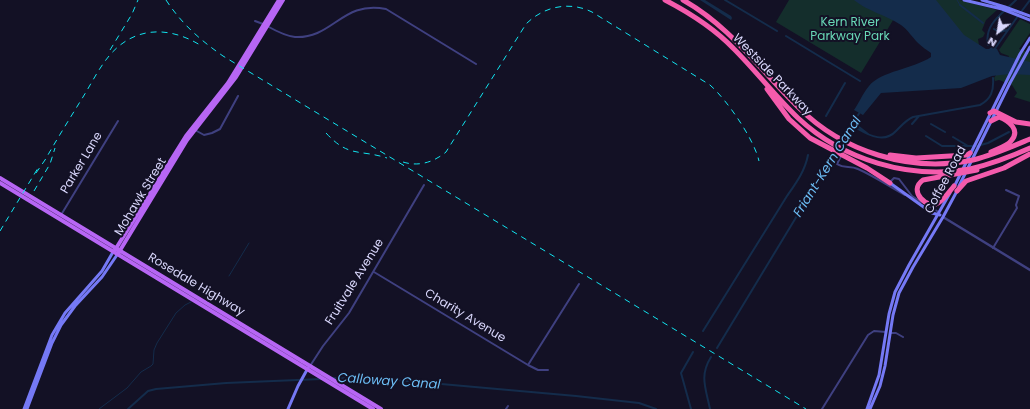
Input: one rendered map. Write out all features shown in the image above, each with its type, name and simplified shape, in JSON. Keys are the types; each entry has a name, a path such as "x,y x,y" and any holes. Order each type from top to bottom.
{"highway":[{"name":"Westside Parkway","path":"665,0 687,12 709,27 734,49 799,119 814,132 832,143 844,153 876,163 903,169 957,173 974,170 1030,148"},
{"name":"Westside Parkway","path":"683,0 720,26 741,45 802,112 836,137 850,141 860,149 882,156 914,162 962,162 1001,152 1030,139"},
{"path":"749,65 789,118 810,138 829,148 844,153 890,185"},
{"path":"993,112 1016,122 1030,124"},
{"path":"978,158 1010,143 1014,135 1014,127 1009,122 999,117 991,121"},
{"path":"860,149 863,148 894,156 916,158 954,156 971,152"},
{"path":"957,173 923,180 918,185 917,191 920,198 928,203 935,204 940,202 966,181 1004,168 1030,154"}],"main road":[{"name":"Mohawk Street","path":"24,409 57,325 74,302 102,271 158,189 195,129 226,91 279,0"},
{"name":"Mohawk Street","path":"265,26 283,0"},
{"path":"964,0 1004,8"},
{"path":"982,0 1023,15 1030,16"},
{"path":"1023,15 1030,20"},
{"name":"Coffee Road","path":"866,409 879,375 890,306 899,283 938,214 955,189 982,140 991,121 1004,84 1030,38"},
{"name":"Coffee Road","path":"870,409 883,376 895,305 903,284 943,217 977,140 1030,47"},
{"name":"Mohawk Street","path":"27,409 52,343 61,325 75,306 102,277 162,173 186,136 238,71"},
{"path":"158,189 156,187 161,179 162,173"},
{"name":"Rosedale Highway","path":"0,178 116,251"},
{"name":"Rosedale Highway","path":"0,183 116,251 308,368 324,374 381,409"},
{"path":"890,185 932,213 943,217"},
{"path":"916,261 921,248 920,246"},
{"path":"895,305 894,302 900,286 899,283"},
{"name":"Rosedale Highway","path":"308,368 314,374 373,409"},
{"name":"Fruitvale Avenue","path":"288,409 308,368"}],"street":[{"path":"370,5 376,5 386,9 476,64"},
{"path":"255,21 282,34 303,37 318,32 335,18"},
{"path":"195,129 204,135 220,129 238,96"},
{"name":"Parker Lane","path":"61,215 118,121"},
{"path":"850,141 837,164 846,168 856,168 882,183 890,185 894,178 899,179 912,196 937,211 938,214"},
{"name":"Fruitvale Avenue","path":"308,368 346,317 374,272 424,185"},
{"path":"993,248 1017,208 1016,205 1020,196 1006,190"},
{"path":"943,217 1030,270"},
{"name":"Charity Avenue","path":"374,272 528,365 538,370 548,370"},
{"path":"528,365 579,284"},
{"path":"822,409 868,336 874,331 896,333 903,337"}],"green space":[{"name":"Kern River Parkway Park","path":"789,0 960,0 997,10 986,20 982,30 985,33 983,37 978,39 980,51 901,7 861,73 776,22"},
{"path":"1020,19 1030,24 1030,33 1019,49 1030,53 1030,102 1014,97 1017,93 1012,85 999,80 995,81 994,78 1009,56 1001,53 999,50"}],"water":[{"path":"700,0 705,0 731,16 731,20"},
{"path":"854,0 936,0 964,35 986,49 993,46 997,49 1000,55 1030,62 1030,75 1010,74 992,76 961,88 881,93 863,115 854,110 869,86 874,81 889,73 924,61 931,57 931,53 901,25"}],"waterway":[{"path":"725,0 777,31"},
{"path":"957,0 960,5"},
{"path":"988,45 987,38 991,25 1016,0"},
{"path":"1021,12 1030,0"},
{"path":"960,5 983,23"},
{"path":"996,47 1018,16"},
{"path":"994,29 999,32 1008,30"},
{"path":"786,36 860,81"},
{"path":"858,129 872,136 887,137 892,135 906,121 913,117 980,105 987,100 991,94 993,78"},
{"path":"826,116 845,83"},
{"name":"Friant-Kern Canal","path":"839,145 860,112"},
{"path":"912,124 919,116"},
{"path":"931,124 945,132"},
{"path":"859,127 868,134"},
{"path":"926,136 942,146 977,146 988,143 1009,132"},
{"path":"953,137 968,146"},
{"name":"Friant-Kern Canal","path":"717,348 835,153"},
{"path":"703,331 800,177 808,155"},
{"path":"229,276 249,243"},
{"path":"99,409 127,388 141,372 153,364 154,350 157,343 176,313 191,302"},
{"path":"691,409 681,373 693,352"},
{"name":"Friant-Kern Canal","path":"710,409 705,389 704,377 707,364 711,357"},
{"name":"Calloway Canal","path":"332,378 385,379 576,396 639,403 656,409"},
{"name":"Calloway Canal","path":"128,409 148,391 156,389 226,383 321,379"}],"railway":[{"path":"110,50 132,14 138,0"},
{"path":"166,0 192,31 206,44 223,56 806,409"},
{"path":"403,162 415,164 426,163 446,152 526,24 533,18 549,9 566,6 592,12 710,85 724,100 739,120 752,142 759,161"},
{"path":"36,173 102,66 119,46 129,39 141,34 152,32 176,34 200,45"},
{"path":"326,133 334,141 348,150 387,158"},
{"path":"34,191 50,164 55,148"},
{"path":"0,231 38,168"}]}
